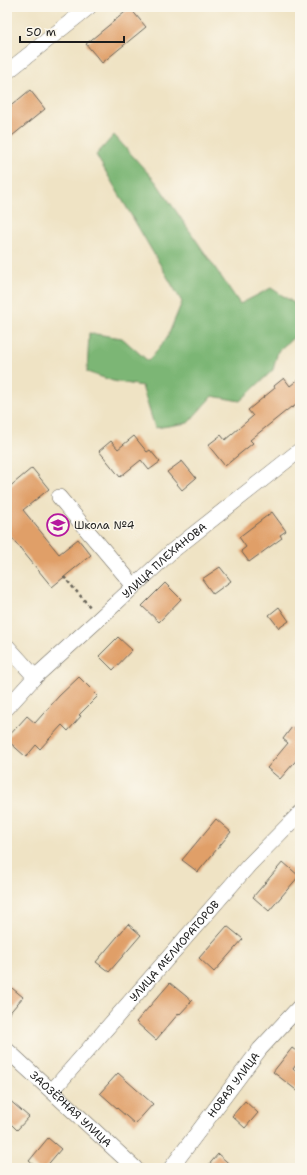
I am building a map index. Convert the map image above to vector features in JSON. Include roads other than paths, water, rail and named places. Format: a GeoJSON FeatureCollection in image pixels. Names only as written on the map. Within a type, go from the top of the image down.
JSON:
{"type":"FeatureCollection","features":[{"type":"Feature","properties":{"kind":"street"},"geometry":{"type":"LineString","coordinates":[[7,72],[89,7]]}},
{"type":"Feature","properties":{"kind":"street","name":"УЛИЦА ПЛЕХАНОВА"},"geometry":{"type":"LineString","coordinates":[[7,708],[35,677],[171,552],[300,450]]}},
{"type":"Feature","properties":{"kind":"street"},"geometry":{"type":"LineString","coordinates":[[59,497],[134,586]]}},
{"type":"Feature","properties":{"kind":"street"},"geometry":{"type":"LineString","coordinates":[[7,646],[35,677]]}},
{"type":"Feature","properties":{"kind":"street","name":"УЛИЦА МЕЛИОРАТОРОВ"},"geometry":{"type":"LineString","coordinates":[[52,1090],[249,865],[300,813]]}},
{"type":"Feature","properties":{"kind":"street","name":"НОВАЯ УЛИЦА"},"geometry":{"type":"LineString","coordinates":[[171,1168],[260,1049],[300,1006]]}},
{"type":"Feature","properties":{"kind":"street","name":"ЗАОЗЁРНАЯ УЛИЦА"},"geometry":{"type":"LineString","coordinates":[[7,1050],[135,1168]]}},
{"type":"Feature","properties":{"kind":"place","name":"Школа №4"},"geometry":{"type":"Point","coordinates":[58,525]}}]}
